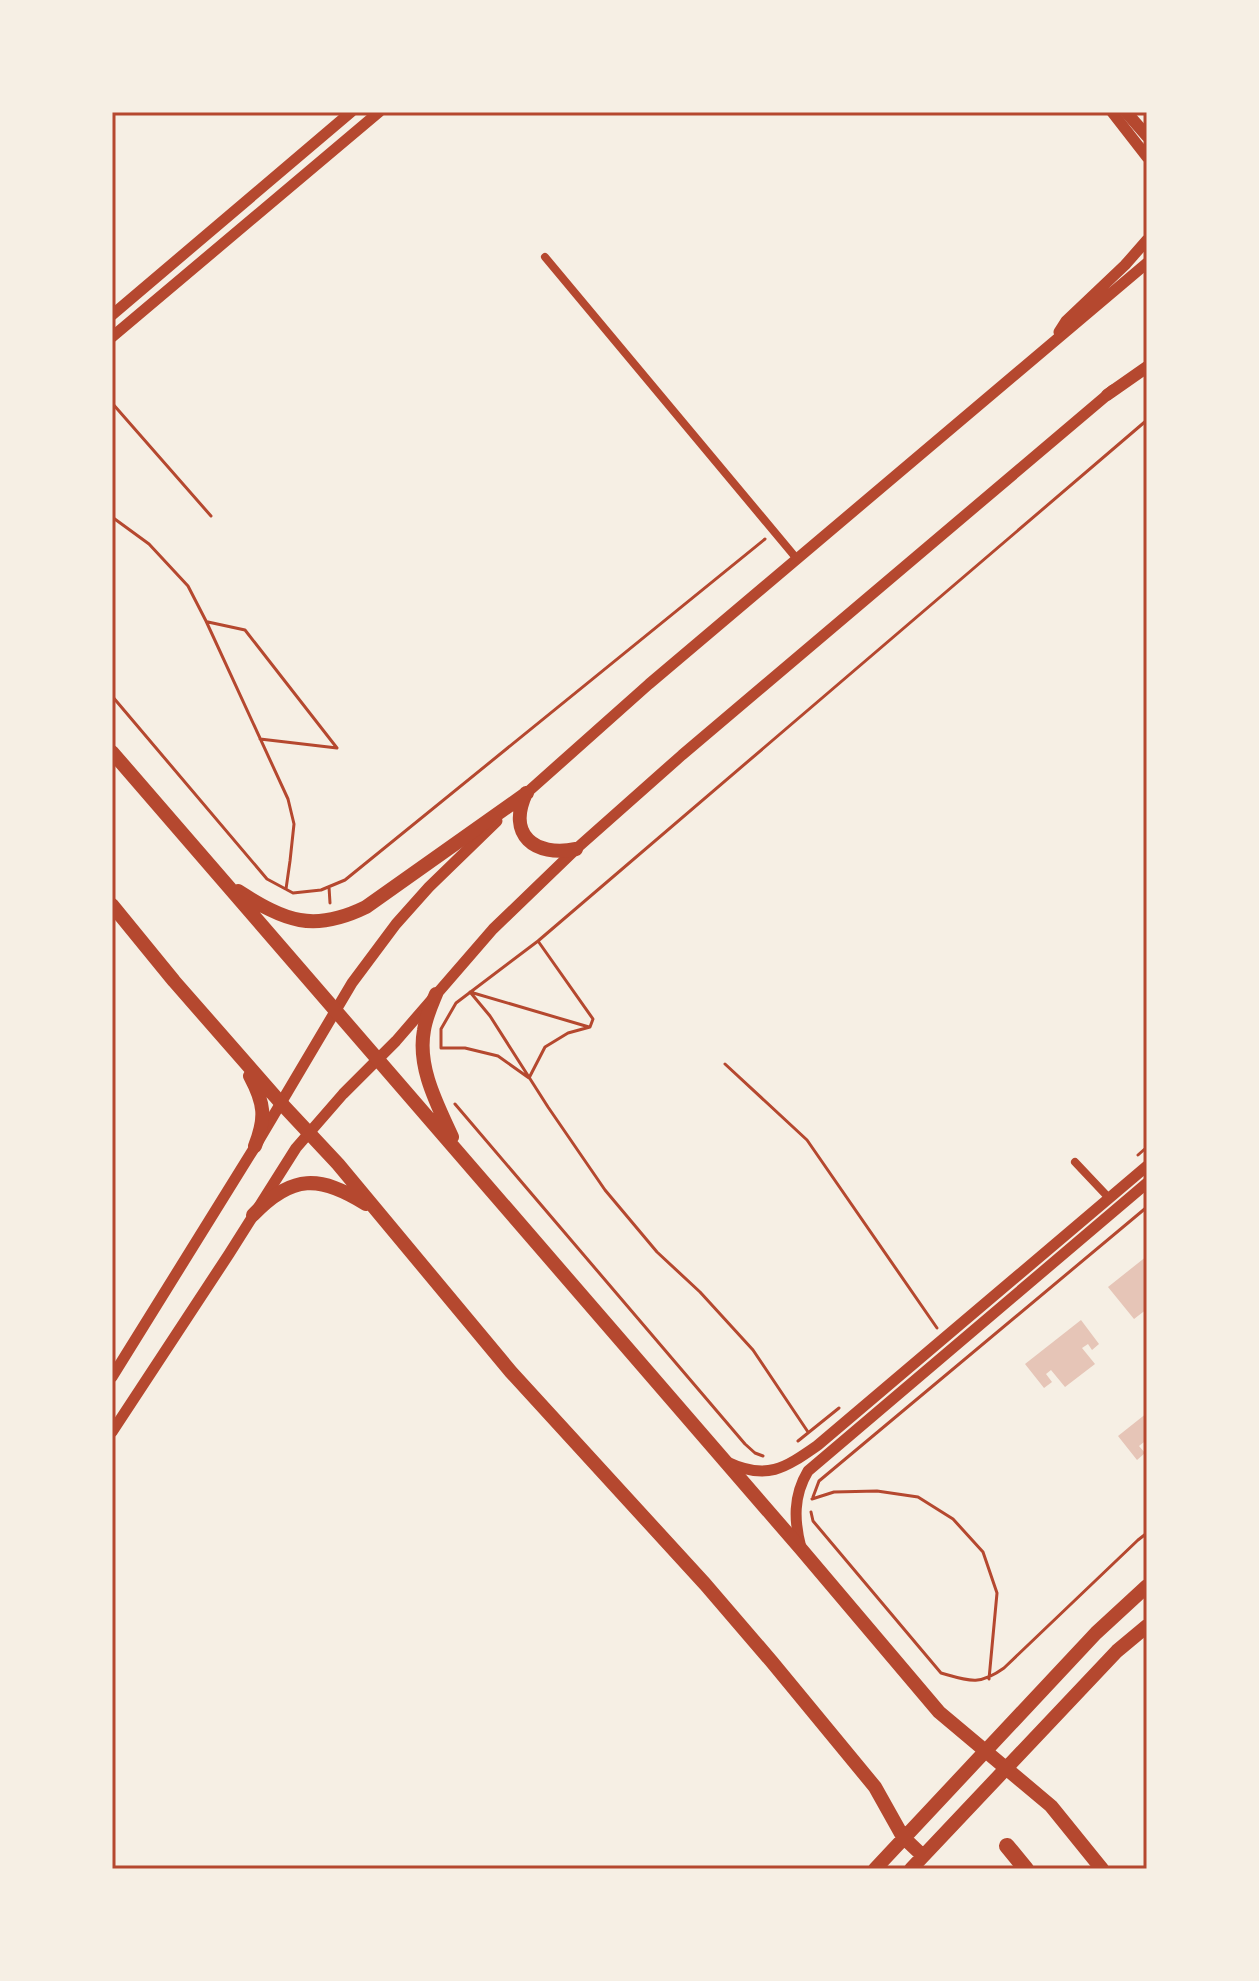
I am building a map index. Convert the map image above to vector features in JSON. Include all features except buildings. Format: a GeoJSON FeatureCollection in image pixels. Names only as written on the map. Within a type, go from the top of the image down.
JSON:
{"type":"FeatureCollection","features":[{"type":"Feature","properties":{"kind":"highway"},"geometry":{"type":"LineString","coordinates":[[1007,1846],[1026,1869]]}},
{"type":"Feature","properties":{"kind":"main road"},"geometry":{"type":"LineString","coordinates":[[1126,112],[1147,136]]}},
{"type":"Feature","properties":{"kind":"main road"},"geometry":{"type":"LineString","coordinates":[[1107,395],[1147,364]]}},
{"type":"Feature","properties":{"kind":"main road"},"geometry":{"type":"LineString","coordinates":[[112,752],[939,1712],[1051,1806],[1102,1869]]}},
{"type":"Feature","properties":{"kind":"main road"},"geometry":{"type":"LineString","coordinates":[[527,793],[520,807],[519,818],[527,838],[549,851],[576,849]]}},
{"type":"Feature","properties":{"kind":"main road"},"geometry":{"type":"LineString","coordinates":[[220,878],[278,915],[331,921],[377,900],[527,793]]}},
{"type":"Feature","properties":{"kind":"main road"},"geometry":{"type":"LineString","coordinates":[[112,905],[511,1372],[772,1662],[875,1787],[903,1837],[923,1856]]}},
{"type":"Feature","properties":{"kind":"main road"},"geometry":{"type":"LineString","coordinates":[[436,994],[423,1032],[426,1071],[440,1112],[461,1155]]}},
{"type":"Feature","properties":{"kind":"main road"},"geometry":{"type":"LineString","coordinates":[[231,1046],[262,1102],[262,1128],[255,1146]]}},
{"type":"Feature","properties":{"kind":"main road"},"geometry":{"type":"LineString","coordinates":[[253,1215],[265,1202],[290,1186],[316,1183],[327,1184],[348,1194],[380,1215]]}},
{"type":"Feature","properties":{"kind":"main road"},"geometry":{"type":"LineString","coordinates":[[875,1869],[1096,1633],[1147,1586]]}},
{"type":"Feature","properties":{"kind":"main road"},"geometry":{"type":"LineString","coordinates":[[911,1869],[1117,1651],[1147,1626]]}},
{"type":"Feature","properties":{"kind":"street"},"geometry":{"type":"LineString","coordinates":[[112,315],[351,112]]}},
{"type":"Feature","properties":{"kind":"street"},"geometry":{"type":"LineString","coordinates":[[112,337],[379,112]]}},
{"type":"Feature","properties":{"kind":"street"},"geometry":{"type":"LineString","coordinates":[[1112,112],[1147,157]]}},
{"type":"Feature","properties":{"kind":"street"},"geometry":{"type":"LineString","coordinates":[[1047,348],[1066,321],[1147,240]]}},
{"type":"Feature","properties":{"kind":"street"},"geometry":{"type":"LineString","coordinates":[[545,257],[797,559]]}},
{"type":"Feature","properties":{"kind":"street"},"geometry":{"type":"LineString","coordinates":[[112,1377],[352,983],[396,924],[448,868],[649,684],[1147,263]]}},
{"type":"Feature","properties":{"kind":"street"},"geometry":{"type":"LineString","coordinates":[[112,1432],[296,1148],[493,929],[576,849],[682,755],[1107,395]]}},
{"type":"Feature","properties":{"kind":"street"},"geometry":{"type":"LineString","coordinates":[[1075,1162],[1109,1198]]}},
{"type":"Feature","properties":{"kind":"street"},"geometry":{"type":"LineString","coordinates":[[723,1460],[760,1472],[790,1464],[818,1445],[1147,1166]]}},
{"type":"Feature","properties":{"kind":"street"},"geometry":{"type":"LineString","coordinates":[[801,1549],[796,1500],[800,1483],[808,1471],[1147,1183]]}},
{"type":"Feature","properties":{"kind":"path"},"geometry":{"type":"LineString","coordinates":[[112,403],[211,516]]}},
{"type":"Feature","properties":{"kind":"path"},"geometry":{"type":"LineString","coordinates":[[529,1078],[498,1056],[465,1048],[441,1048],[441,1029],[456,1003],[538,941],[1147,420]]}},
{"type":"Feature","properties":{"kind":"path"},"geometry":{"type":"LineString","coordinates":[[112,517],[149,544],[172,567],[188,586],[206,621],[288,799],[294,824],[286,889]]}},
{"type":"Feature","properties":{"kind":"path"},"geometry":{"type":"LineString","coordinates":[[112,696],[267,879],[293,893],[321,890],[345,880],[775,531]]}},
{"type":"Feature","properties":{"kind":"path"},"geometry":{"type":"LineString","coordinates":[[206,621],[245,630],[337,748],[260,739]]}},
{"type":"Feature","properties":{"kind":"path"},"geometry":{"type":"LineString","coordinates":[[329,887],[330,907]]}},
{"type":"Feature","properties":{"kind":"path"},"geometry":{"type":"LineString","coordinates":[[538,941],[593,1019],[590,1027]]}},
{"type":"Feature","properties":{"kind":"path"},"geometry":{"type":"LineString","coordinates":[[470,992],[590,1027]]}},
{"type":"Feature","properties":{"kind":"path"},"geometry":{"type":"LineString","coordinates":[[470,992],[490,1016],[605,1190],[657,1252],[700,1292],[753,1350],[807,1432]]}},
{"type":"Feature","properties":{"kind":"path"},"geometry":{"type":"LineString","coordinates":[[529,1078],[545,1047],[568,1033],[590,1027]]}},
{"type":"Feature","properties":{"kind":"path"},"geometry":{"type":"LineString","coordinates":[[725,1064],[807,1140],[944,1338]]}},
{"type":"Feature","properties":{"kind":"path"},"geometry":{"type":"LineString","coordinates":[[455,1105],[745,1444],[755,1453],[772,1460]]}},
{"type":"Feature","properties":{"kind":"path"},"geometry":{"type":"LineString","coordinates":[[1135,1157],[1147,1147]]}},
{"type":"Feature","properties":{"kind":"path"},"geometry":{"type":"LineString","coordinates":[[1147,1207],[819,1481],[810,1505],[813,1521],[941,1673],[966,1680],[989,1679],[1004,1668],[1147,1533]]}},
{"type":"Feature","properties":{"kind":"path"},"geometry":{"type":"LineString","coordinates":[[790,1449],[843,1404]]}},
{"type":"Feature","properties":{"kind":"path"},"geometry":{"type":"LineString","coordinates":[[812,1499],[834,1492],[877,1491],[918,1497],[953,1519],[983,1552],[997,1593],[989,1679]]}}]}
